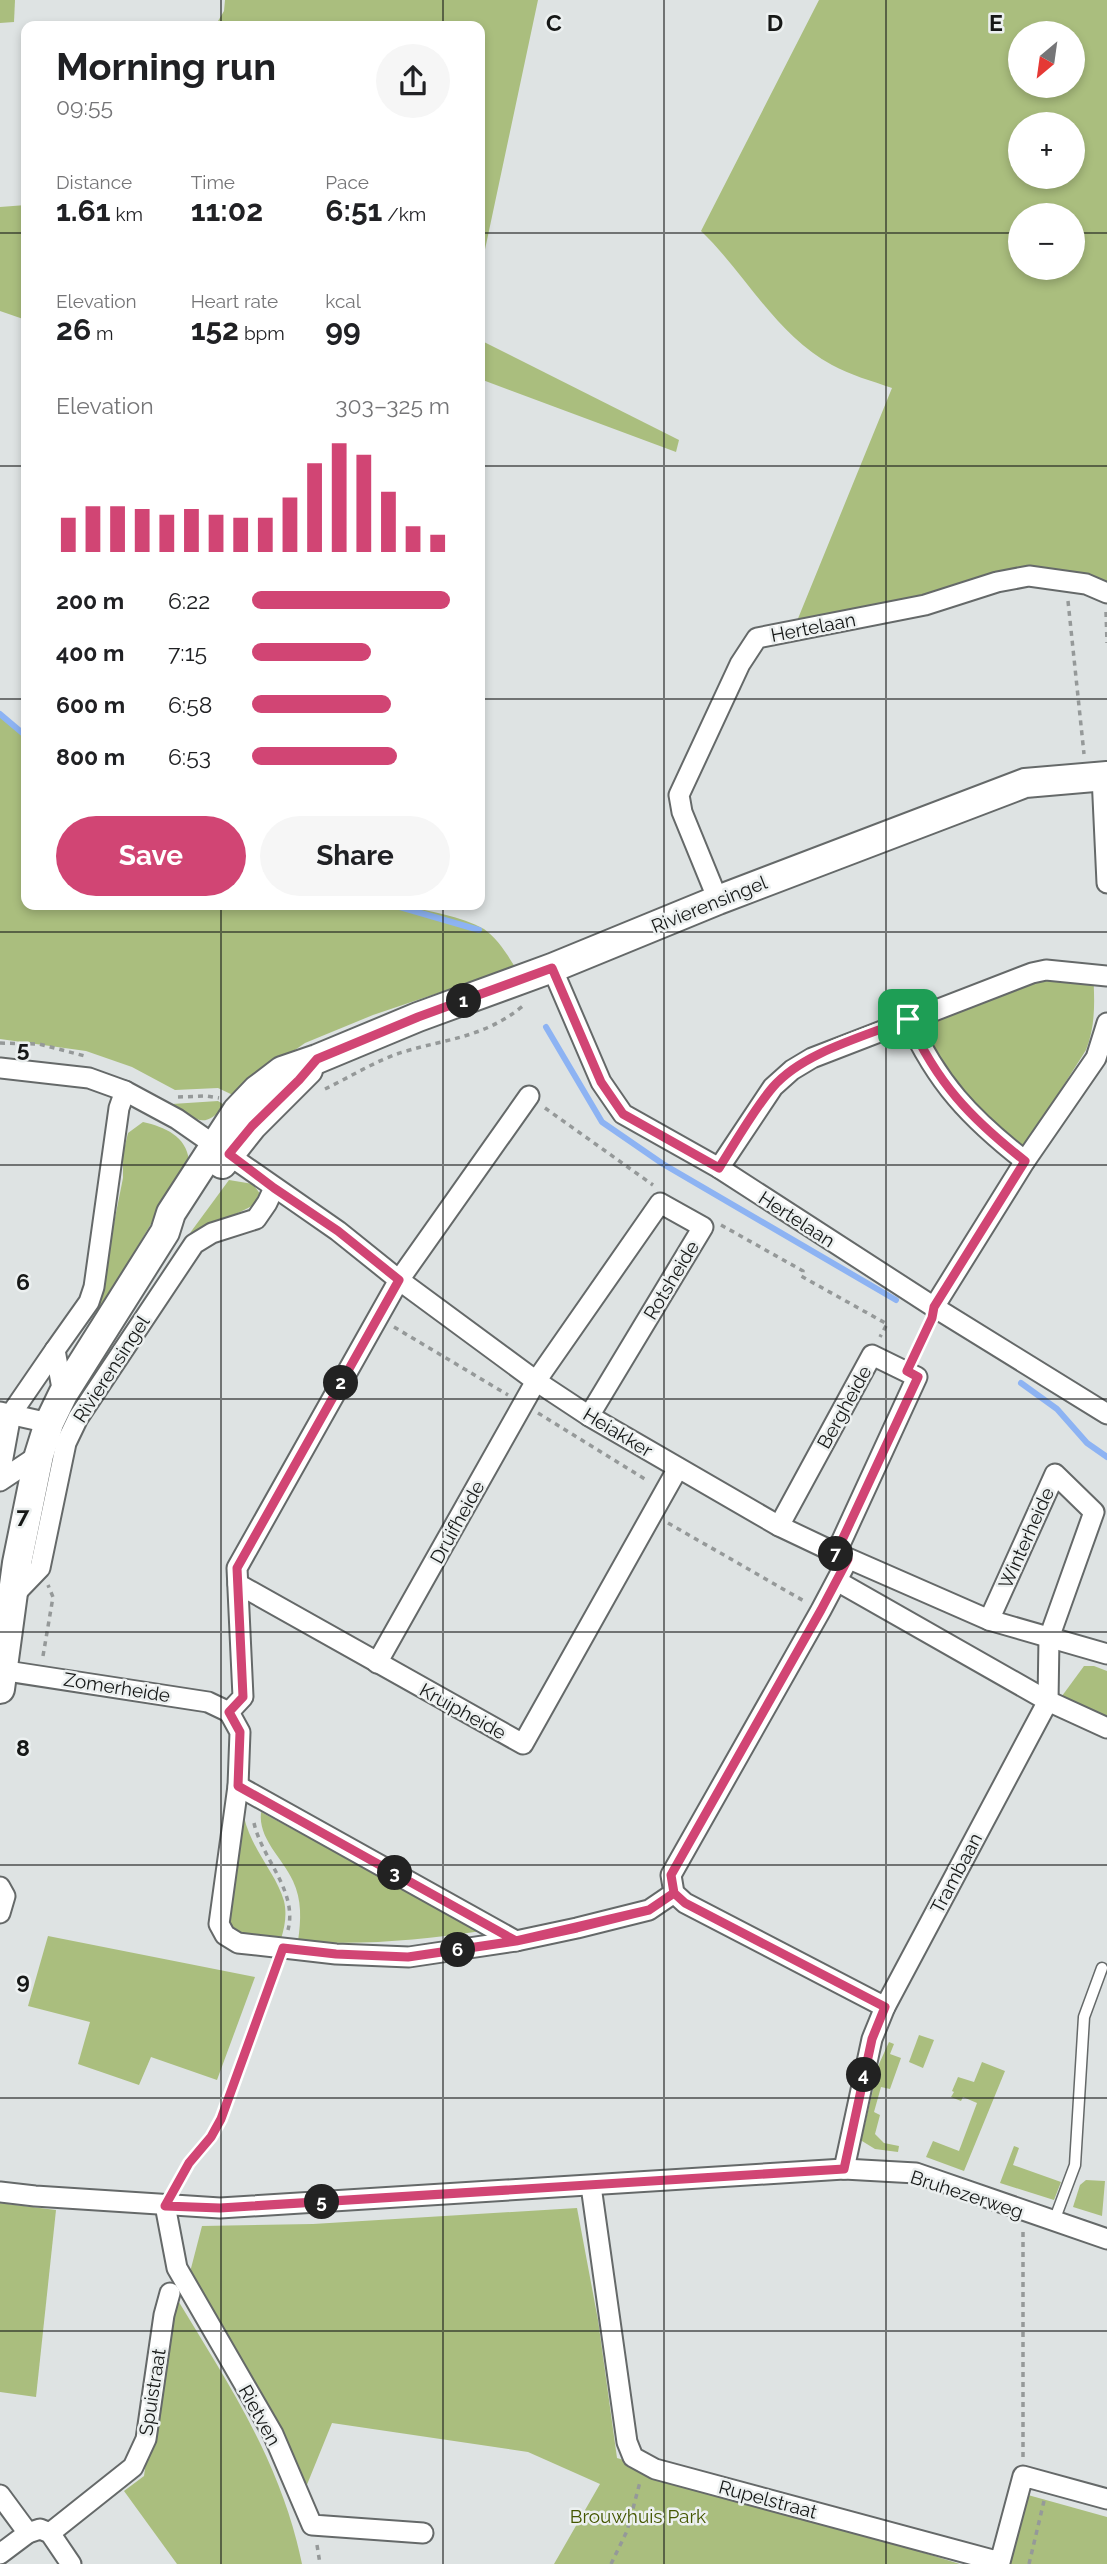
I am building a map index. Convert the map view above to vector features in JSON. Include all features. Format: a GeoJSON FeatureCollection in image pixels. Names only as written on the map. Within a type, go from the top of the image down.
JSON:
{"type":"FeatureCollection","features":[{"type":"Feature","properties":{"kind":"street","name":"Hertelaan"},"geometry":{"type":"LineString","coordinates":[[718,900],[682,813],[679,795],[740,664],[757,638],[925,605],[996,582],[1029,576],[1086,584],[1106,593]]}},
{"type":"Feature","properties":{"kind":"street"},"geometry":{"type":"LineString","coordinates":[[1098,776],[1107,883]]}},
{"type":"Feature","properties":{"kind":"street","name":"Rivierensingel"},"geometry":{"type":"LineString","coordinates":[[1,1677],[17,1563],[39,1455],[49,1423],[63,1394],[165,1233],[185,1218],[221,1149],[237,1111],[257,1090],[282,1071],[418,1017],[556,979],[718,900],[1025,783],[1098,776]]}},
{"type":"Feature","properties":{"kind":"street"},"geometry":{"type":"LineString","coordinates":[[719,1168],[773,1087],[792,1070],[813,1058],[1032,973],[1046,970],[1107,976]]}},
{"type":"Feature","properties":{"kind":"street","name":"Hertelaan"},"geometry":{"type":"LineString","coordinates":[[556,979],[601,1082],[623,1114],[719,1168],[934,1307],[1107,1414]]}},
{"type":"Feature","properties":{"kind":"street"},"geometry":{"type":"LineString","coordinates":[[908,1019],[925,1056],[951,1093],[988,1132],[1025,1161]]}},
{"type":"Feature","properties":{"kind":"street"},"geometry":{"type":"LineString","coordinates":[[934,1307],[1025,1161],[1096,1058],[1107,1023]]}},
{"type":"Feature","properties":{"kind":"street","name":"Heiakker"},"geometry":{"type":"LineString","coordinates":[[0,1068],[89,1078],[125,1091],[177,1119],[338,1231],[399,1280],[536,1381],[589,1416],[779,1526],[989,1620],[1049,1638]]}},
{"type":"Feature","properties":{"kind":"street"},"geometry":{"type":"LineString","coordinates":[[0,1474],[6,1413],[89,1302],[94,1287],[119,1108],[125,1091]]}},
{"type":"Feature","properties":{"kind":"street"},"geometry":{"type":"LineString","coordinates":[[529,1096],[399,1280],[237,1568],[243,1697],[229,1712],[240,1732],[238,1786],[219,1924],[225,1935],[238,1943],[336,1954],[408,1957],[516,1941],[649,1910],[674,1893]]}},
{"type":"Feature","properties":{"kind":"street","name":"Rivierensingel"},"geometry":{"type":"LineString","coordinates":[[40,1567],[63,1456],[78,1418],[194,1244],[212,1233],[256,1219],[274,1188]]}},
{"type":"Feature","properties":{"kind":"street"},"geometry":{"type":"LineString","coordinates":[[536,1381],[660,1203]]}},
{"type":"Feature","properties":{"kind":"street","name":"Rotsheide"},"geometry":{"type":"LineString","coordinates":[[589,1416],[702,1227],[660,1203]]}},
{"type":"Feature","properties":{"kind":"street","name":"Rivierensingel"},"geometry":{"type":"LineString","coordinates":[[55,1350],[63,1394]]}},
{"type":"Feature","properties":{"kind":"street","name":"Bergheide"},"geometry":{"type":"LineString","coordinates":[[779,1526],[872,1355],[907,1371]]}},
{"type":"Feature","properties":{"kind":"street"},"geometry":{"type":"LineString","coordinates":[[885,2007],[685,1903],[674,1893],[671,1875],[836,1581],[842,1556],[918,1377],[907,1371]]}},
{"type":"Feature","properties":{"kind":"street","name":"Druifheide"},"geometry":{"type":"LineString","coordinates":[[377,1663],[536,1381]]}},
{"type":"Feature","properties":{"kind":"street"},"geometry":{"type":"LineString","coordinates":[[6,1413],[49,1423]]}},
{"type":"Feature","properties":{"kind":"street"},"geometry":{"type":"LineString","coordinates":[[0,1480],[39,1455]]}},
{"type":"Feature","properties":{"kind":"street","name":"Kruipheide"},"geometry":{"type":"LineString","coordinates":[[237,1584],[523,1744],[678,1468]]}},
{"type":"Feature","properties":{"kind":"street","name":"Winterheide"},"geometry":{"type":"LineString","coordinates":[[989,1620],[1055,1474],[1094,1512],[1049,1638]]}},
{"type":"Feature","properties":{"kind":"street"},"geometry":{"type":"LineString","coordinates":[[13,1596],[40,1567]]}},
{"type":"Feature","properties":{"kind":"street"},"geometry":{"type":"LineString","coordinates":[[836,1581],[1048,1701],[1107,1728]]}},
{"type":"Feature","properties":{"kind":"street"},"geometry":{"type":"LineString","coordinates":[[1049,1638],[1107,1654]]}},
{"type":"Feature","properties":{"kind":"street","name":"Trambaan"},"geometry":{"type":"LineString","coordinates":[[844,2169],[872,2039],[885,2007],[1048,1701],[1049,1638]]}},
{"type":"Feature","properties":{"kind":"street","name":"Zomerheide"},"geometry":{"type":"LineString","coordinates":[[1,1677],[39,1675],[208,1702],[229,1712]]}},
{"type":"Feature","properties":{"kind":"street"},"geometry":{"type":"LineString","coordinates":[[238,1786],[516,1941]]}},
{"type":"Feature","properties":{"kind":"street"},"geometry":{"type":"LineString","coordinates":[[0,1887],[5,1896],[0,1913]]}},
{"type":"Feature","properties":{"kind":"street","name":"Bruhezerweg"},"geometry":{"type":"LineString","coordinates":[[0,2192],[220,2208],[844,2169],[916,2174],[1107,2239]]}},
{"type":"Feature","properties":{"kind":"street"},"geometry":{"type":"LineString","coordinates":[[591,2186],[626,2441],[633,2457],[645,2463]]}},
{"type":"Feature","properties":{"kind":"street","name":"Rietven"},"geometry":{"type":"LineString","coordinates":[[165,2206],[177,2268],[273,2434],[312,2525],[423,2533]]}},
{"type":"Feature","properties":{"kind":"street","name":"Spuistraat"},"geometry":{"type":"LineString","coordinates":[[50,2533],[133,2467],[146,2439],[164,2315],[170,2294]]}},
{"type":"Feature","properties":{"kind":"street","name":"Rupelstraat"},"geometry":{"type":"LineString","coordinates":[[645,2463],[655,2469],[1000,2562],[1023,2476]]}},
{"type":"Feature","properties":{"kind":"street"},"geometry":{"type":"LineString","coordinates":[[1023,2476],[1107,2499]]}},
{"type":"Feature","properties":{"kind":"street"},"geometry":{"type":"LineString","coordinates":[[0,2495],[28,2533]]}},
{"type":"Feature","properties":{"kind":"street"},"geometry":{"type":"LineString","coordinates":[[0,2554],[28,2533],[40,2529],[50,2533],[71,2564]]}},
{"type":"Feature","properties":{"kind":"lane"},"geometry":{"type":"LineString","coordinates":[[1054,2222],[1075,2165],[1084,2017],[1102,1968]]}},
{"type":"Feature","properties":{"kind":"path"},"geometry":{"type":"LineString","coordinates":[[1066,582],[1098,776]]}},
{"type":"Feature","properties":{"kind":"path"},"geometry":{"type":"LineString","coordinates":[[1106,593],[1107,643]]}},
{"type":"Feature","properties":{"kind":"path"},"geometry":{"type":"LineString","coordinates":[[323,1090],[402,1052],[457,1040],[505,1021],[556,979]]}},
{"type":"Feature","properties":{"kind":"path"},"geometry":{"type":"LineString","coordinates":[[529,1096],[662,1192],[660,1203]]}},
{"type":"Feature","properties":{"kind":"path"},"geometry":{"type":"LineString","coordinates":[[702,1227],[712,1220],[803,1271],[801,1276],[887,1324],[872,1355]]}},
{"type":"Feature","properties":{"kind":"path"},"geometry":{"type":"LineString","coordinates":[[907,1371],[932,1318],[934,1307]]}},
{"type":"Feature","properties":{"kind":"path"},"geometry":{"type":"LineString","coordinates":[[652,1514],[821,1610]]}},
{"type":"Feature","properties":{"kind":"path"},"geometry":{"type":"LineString","coordinates":[[39,1675],[53,1597],[40,1567]]}},
{"type":"Feature","properties":{"kind":"path"},"geometry":{"type":"LineString","coordinates":[[165,2206],[189,2163],[211,2137],[221,2119],[283,1948],[290,1921],[285,1889],[260,1844],[251,1813],[238,1786]]}},
{"type":"Feature","properties":{"kind":"path"},"geometry":{"type":"LineString","coordinates":[[1023,2476],[1024,2212]]}},
{"type":"Feature","properties":{"kind":"path"},"geometry":{"type":"LineString","coordinates":[[611,2564],[627,2531],[645,2463]]}},
{"type":"Feature","properties":{"kind":"path"},"geometry":{"type":"LineString","coordinates":[[1030,2564],[1048,2483]]}},
{"type":"Feature","properties":{"kind":"green space"},"geometry":{"type":"Polygon","coordinates":[[[0,0],[15,0],[14,22],[0,23],[0,0]]]}},
{"type":"Feature","properties":{"kind":"green space"},"geometry":{"type":"Polygon","coordinates":[[[225,0],[538,0],[485,249],[485,21],[218,21],[224,11],[225,0]]]}},
{"type":"Feature","properties":{"kind":"green space"},"geometry":{"type":"Polygon","coordinates":[[[819,0],[1107,0],[1107,592],[1027,566],[903,602],[797,621],[892,388],[846,372],[812,352],[778,320],[701,231],[819,0]]]}},
{"type":"Feature","properties":{"kind":"green space"},"geometry":{"type":"Polygon","coordinates":[[[21,205],[21,318],[0,311],[0,207],[21,205]]]}},
{"type":"Feature","properties":{"kind":"green space"},"geometry":{"type":"Polygon","coordinates":[[[485,343],[679,440],[676,452],[485,381],[485,343]]]}},
{"type":"Feature","properties":{"kind":"green space"},"geometry":{"type":"Polygon","coordinates":[[[0,715],[21,734],[21,910],[424,910],[484,929],[515,967],[373,1015],[305,1043],[259,1075],[235,1096],[218,1088],[175,1090],[132,1067],[86,1051],[0,1039],[0,715]]]}},
{"type":"Feature","properties":{"kind":"green space"},"geometry":{"type":"Polygon","coordinates":[[[1093,966],[1094,998],[1090,1040],[1020,1154],[959,1091],[919,1024],[1051,973],[1093,966]]]}},
{"type":"Feature","properties":{"kind":"green space"},"geometry":{"type":"Polygon","coordinates":[[[218,1101],[226,1106],[205,1120],[194,1118],[172,1104],[218,1101]]]}},
{"type":"Feature","properties":{"kind":"green space"},"geometry":{"type":"Polygon","coordinates":[[[143,1122],[173,1134],[184,1145],[189,1160],[95,1318],[123,1178],[123,1154],[128,1133],[143,1122]]]}},
{"type":"Feature","properties":{"kind":"green space"},"geometry":{"type":"Polygon","coordinates":[[[229,1180],[253,1184],[261,1195],[260,1201],[190,1233],[229,1180]]]}},
{"type":"Feature","properties":{"kind":"green space"},"geometry":{"type":"Polygon","coordinates":[[[1084,1666],[1094,1666],[1107,1671],[1107,1718],[1062,1696],[1084,1666]]]}},
{"type":"Feature","properties":{"kind":"green space"},"geometry":{"type":"Polygon","coordinates":[[[261,1812],[481,1931],[390,1941],[298,1941],[300,1910],[296,1888],[263,1831],[261,1812]]]}},
{"type":"Feature","properties":{"kind":"green space"},"geometry":{"type":"Polygon","coordinates":[[[244,1817],[252,1841],[276,1881],[284,1901],[285,1920],[281,1939],[252,1937],[232,1932],[229,1923],[244,1817]]]}},
{"type":"Feature","properties":{"kind":"green space"},"geometry":{"type":"Polygon","coordinates":[[[48,1936],[255,1977],[217,2080],[151,2057],[139,2085],[78,2064],[90,2022],[28,2006],[48,1936]]]}},
{"type":"Feature","properties":{"kind":"green space"},"geometry":{"type":"Polygon","coordinates":[[[919,2035],[934,2040],[923,2068],[909,2062],[919,2035]]]}},
{"type":"Feature","properties":{"kind":"green space"},"geometry":{"type":"Polygon","coordinates":[[[889,2042],[894,2044],[890,2054],[901,2058],[890,2089],[881,2087],[874,2112],[880,2115],[875,2134],[884,2143],[899,2146],[898,2152],[875,2149],[862,2141],[879,2064],[889,2042]]]}},
{"type":"Feature","properties":{"kind":"green space"},"geometry":{"type":"Polygon","coordinates":[[[982,2062],[1005,2071],[964,2171],[926,2157],[933,2141],[959,2151],[977,2103],[963,2097],[961,2101],[951,2097],[954,2092],[952,2091],[958,2077],[974,2082],[982,2062]]]}},
{"type":"Feature","properties":{"kind":"green space"},"geometry":{"type":"Polygon","coordinates":[[[1014,2146],[1019,2148],[1013,2165],[1061,2182],[1054,2200],[1000,2183],[1014,2146]]]}},
{"type":"Feature","properties":{"kind":"green space"},"geometry":{"type":"Polygon","coordinates":[[[1086,2180],[1105,2181],[1102,2216],[1073,2207],[1080,2185],[1086,2180]]]}},
{"type":"Feature","properties":{"kind":"green space"},"geometry":{"type":"Polygon","coordinates":[[[0,2203],[56,2210],[36,2397],[0,2392],[0,2203]]]}},
{"type":"Feature","properties":{"kind":"green space","name":"Brouwhuis Park"},"geometry":{"type":"Polygon","coordinates":[[[577,2208],[598,2320],[617,2458],[960,2564],[554,2564],[600,2484],[528,2452],[332,2423],[304,2492],[189,2276],[202,2226],[313,2224],[577,2208]]]}},
{"type":"Feature","properties":{"kind":"green space"},"geometry":{"type":"Polygon","coordinates":[[[170,2287],[230,2386],[265,2453],[280,2488],[302,2564],[177,2564],[124,2491],[144,2476],[170,2287]]]}},
{"type":"Feature","properties":{"kind":"green space"},"geometry":{"type":"Polygon","coordinates":[[[1028,2495],[1107,2517],[1107,2564],[1004,2564],[1028,2495]]]}},
{"type":"Feature","properties":{"kind":"waterway"},"geometry":{"type":"LineString","coordinates":[[0,714],[21,732]]}},
{"type":"Feature","properties":{"kind":"waterway"},"geometry":{"type":"LineString","coordinates":[[410,910],[479,930]]}},
{"type":"Feature","properties":{"kind":"waterway"},"geometry":{"type":"LineString","coordinates":[[546,1027],[602,1122],[663,1164],[896,1300]]}},
{"type":"Feature","properties":{"kind":"waterway"},"geometry":{"type":"LineString","coordinates":[[1021,1383],[1057,1409],[1087,1443],[1107,1457]]}},
{"type":"Feature","properties":{"kind":"route"},"geometry":{"type":"LineString","coordinates":[[908,1019],[813,1058],[792,1070],[773,1087],[719,1168],[623,1114],[601,1082],[552,968],[418,1017],[317,1059],[299,1080],[271,1105],[229,1154],[338,1231],[399,1280],[237,1568],[243,1697],[229,1712],[240,1732],[238,1786],[516,1941],[649,1910],[674,1893],[685,1903],[885,2007],[872,2039],[844,2169],[220,2208],[165,2206],[189,2163],[211,2137],[221,2119],[283,1948],[336,1954],[408,1957],[516,1941],[577,1928],[649,1910],[674,1893],[671,1875],[848,1559],[836,1553],[918,1377],[907,1371],[932,1318],[934,1307],[1025,1161],[988,1132],[951,1093],[925,1056],[908,1019]]}}]}
